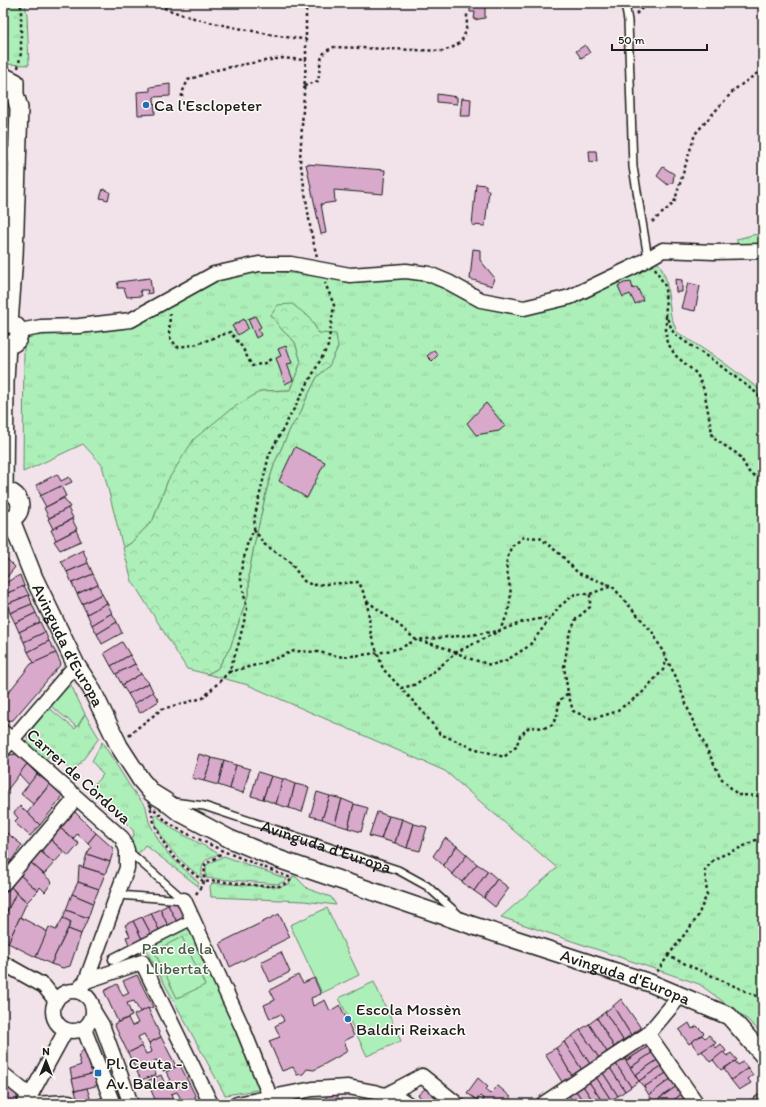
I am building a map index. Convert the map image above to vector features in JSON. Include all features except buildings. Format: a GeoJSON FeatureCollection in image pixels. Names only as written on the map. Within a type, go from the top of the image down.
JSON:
{"type":"FeatureCollection","features":[{"type":"Feature","properties":{"kind":"street"},"geometry":{"type":"LineString","coordinates":[[9,85],[19,108],[10,155],[10,327]]}},
{"type":"Feature","properties":{"kind":"street"},"geometry":{"type":"LineString","coordinates":[[10,327],[79,326],[131,320],[214,274],[259,264],[291,264],[350,275],[406,271],[429,274],[448,282],[481,300],[524,308],[570,297],[663,250],[714,252],[763,251]]}},
{"type":"Feature","properties":{"kind":"street"},"geometry":{"type":"LineString","coordinates":[[7,521],[16,516],[19,512],[20,502],[14,494],[4,490],[5,343],[12,344],[19,335],[10,327]]}},
{"type":"Feature","properties":{"kind":"street","name":"Avinguda d'Europa"},"geometry":{"type":"LineString","coordinates":[[7,521],[76,665],[91,688],[120,746],[141,780],[152,792],[179,812],[226,845],[281,860],[471,925],[650,983],[729,1016],[763,1055]]}},
{"type":"Feature","properties":{"kind":"street"},"geometry":{"type":"LineString","coordinates":[[6,741],[76,665]]}},
{"type":"Feature","properties":{"kind":"street","name":"Carrer de Còrdova"},"geometry":{"type":"LineString","coordinates":[[6,741],[122,838],[127,850]]}},
{"type":"Feature","properties":{"kind":"street"},"geometry":{"type":"LineString","coordinates":[[3,884],[76,798]]}},
{"type":"Feature","properties":{"kind":"street"},"geometry":{"type":"LineString","coordinates":[[94,1012],[91,1022],[84,1029],[75,1031],[66,1030],[58,1024],[54,1018],[53,1011],[71,991],[118,895],[127,868],[127,850]]}},
{"type":"Feature","properties":{"kind":"street"},"geometry":{"type":"LineString","coordinates":[[184,900],[243,1029],[272,1101]]}},
{"type":"Feature","properties":{"kind":"street"},"geometry":{"type":"LineString","coordinates":[[114,959],[193,919]]}},
{"type":"Feature","properties":{"kind":"street"},"geometry":{"type":"LineString","coordinates":[[71,991],[142,962],[211,1104]]}},
{"type":"Feature","properties":{"kind":"street"},"geometry":{"type":"LineString","coordinates":[[3,963],[44,986],[85,994],[90,998],[94,1012],[102,1025],[131,1104]]}},
{"type":"Feature","properties":{"kind":"street"},"geometry":{"type":"LineString","coordinates":[[543,1104],[648,1034],[680,996]]}},
{"type":"Feature","properties":{"kind":"street"},"geometry":{"type":"LineString","coordinates":[[84,1029],[113,1104]]}},
{"type":"Feature","properties":{"kind":"street"},"geometry":{"type":"LineString","coordinates":[[30,1102],[66,1030]]}},
{"type":"Feature","properties":{"kind":"street"},"geometry":{"type":"LineString","coordinates":[[648,1034],[697,1104]]}},
{"type":"Feature","properties":{"kind":"street"},"geometry":{"type":"LineString","coordinates":[[3,1074],[30,1102],[69,1102],[69,1104]]}},
{"type":"Feature","properties":{"kind":"street"},"geometry":{"type":"LineString","coordinates":[[386,1095],[422,1076],[457,1104]]}},
{"type":"Feature","properties":{"kind":"street"},"geometry":{"type":"LineString","coordinates":[[237,1104],[272,1101],[313,1089],[348,1087],[386,1095],[402,1100],[408,1104]]}},
{"type":"Feature","properties":{"kind":"lane"},"geometry":{"type":"LineString","coordinates":[[625,3],[628,21],[633,167],[648,258]]}},
{"type":"Feature","properties":{"kind":"lane","name":"Avinguda d'Europa"},"geometry":{"type":"LineString","coordinates":[[165,801],[204,806],[398,870],[427,886],[471,925]]}},
{"type":"Feature","properties":{"kind":"lane"},"geometry":{"type":"LineString","coordinates":[[127,850],[184,900]]}},
{"type":"Feature","properties":{"kind":"lane"},"geometry":{"type":"LineString","coordinates":[[118,895],[184,900]]}},
{"type":"Feature","properties":{"kind":"path"},"geometry":{"type":"LineString","coordinates":[[9,85],[21,53],[21,3]]}},
{"type":"Feature","properties":{"kind":"path"},"geometry":{"type":"LineString","coordinates":[[153,3],[190,17],[228,26],[288,38],[306,39]]}},
{"type":"Feature","properties":{"kind":"path"},"geometry":{"type":"LineString","coordinates":[[120,746],[136,728],[162,709],[203,698],[229,672],[238,646],[247,609],[240,575],[247,545],[254,529],[255,515],[269,455],[328,346],[334,305],[320,270],[311,232],[300,159],[306,60],[306,3]]}},
{"type":"Feature","properties":{"kind":"path"},"geometry":{"type":"LineString","coordinates":[[628,21],[648,3]]}},
{"type":"Feature","properties":{"kind":"path"},"geometry":{"type":"LineString","coordinates":[[304,86],[318,81],[320,59],[324,52],[334,47],[443,51],[449,49],[459,44],[465,33],[467,14]]}},
{"type":"Feature","properties":{"kind":"path"},"geometry":{"type":"LineString","coordinates":[[182,103],[182,93],[188,80],[216,70],[282,58],[306,60]]}},
{"type":"Feature","properties":{"kind":"path"},"geometry":{"type":"LineString","coordinates":[[643,228],[674,203],[695,134],[734,90],[763,69]]}},
{"type":"Feature","properties":{"kind":"path"},"geometry":{"type":"LineString","coordinates":[[648,258],[657,271],[664,286],[666,340],[675,355],[697,374],[704,390],[713,438],[739,455],[749,472],[763,482]]}},
{"type":"Feature","properties":{"kind":"path"},"geometry":{"type":"LineString","coordinates":[[177,294],[169,316],[169,336],[177,347],[194,345],[230,332],[242,347],[252,366],[265,363],[271,358]]}},
{"type":"Feature","properties":{"kind":"path"},"geometry":{"type":"LineString","coordinates":[[666,316],[674,334],[718,364],[763,398]]}},
{"type":"Feature","properties":{"kind":"path"},"geometry":{"type":"LineString","coordinates":[[254,529],[264,544],[288,561],[304,581],[312,585],[359,582],[367,600],[371,635],[384,669],[423,712],[440,734],[473,748],[504,757],[516,746],[520,736],[529,727],[544,728],[552,725],[557,716],[559,701],[568,693]]}},
{"type":"Feature","properties":{"kind":"path"},"geometry":{"type":"LineString","coordinates":[[499,631],[508,614],[511,594],[506,564],[511,547],[524,537],[540,538],[561,555],[578,573],[612,586],[653,632],[676,677],[692,717],[721,778],[738,795],[763,796]]}},
{"type":"Feature","properties":{"kind":"path"},"geometry":{"type":"LineString","coordinates":[[367,600],[416,640],[457,652],[471,659],[490,664],[507,660],[529,646],[560,606],[575,594],[590,594],[612,586]]}},
{"type":"Feature","properties":{"kind":"path"},"geometry":{"type":"LineString","coordinates":[[590,594],[590,607],[576,619],[569,636],[564,668],[568,693],[573,711],[592,719],[615,712],[641,694],[663,670],[667,659]]}},
{"type":"Feature","properties":{"kind":"path"},"geometry":{"type":"LineString","coordinates":[[401,688],[414,685],[431,674],[457,652],[499,631],[523,622],[551,617]]}},
{"type":"Feature","properties":{"kind":"path"},"geometry":{"type":"LineString","coordinates":[[229,672],[264,663],[294,651],[318,652],[343,657],[378,653],[400,648],[416,640],[499,631]]}},
{"type":"Feature","properties":{"kind":"path"},"geometry":{"type":"LineString","coordinates":[[150,805],[167,822],[184,832],[226,845],[291,878],[290,881],[280,886],[262,886],[216,881],[204,882],[180,863],[167,849],[154,823],[150,805]]}},
{"type":"Feature","properties":{"kind":"path"},"geometry":{"type":"LineString","coordinates":[[650,983],[668,956],[698,918],[707,894],[705,870],[714,859],[742,847],[763,835]]}},
{"type":"Feature","properties":{"kind":"path"},"geometry":{"type":"LineString","coordinates":[[184,900],[192,898],[204,882],[205,864],[214,860],[226,845]]}},
{"type":"Feature","properties":{"kind":"path"},"geometry":{"type":"LineString","coordinates":[[668,956],[763,999]]}},
{"type":"Feature","properties":{"kind":"green space"},"geometry":{"type":"Polygon","coordinates":[[[3,3],[25,3],[27,15],[29,65],[3,64],[3,3]]]}},
{"type":"Feature","properties":{"kind":"green space"},"geometry":{"type":"Polygon","coordinates":[[[763,234],[763,248],[737,248],[737,239],[763,234]]]}},
{"type":"Feature","properties":{"kind":"green space"},"geometry":{"type":"Polygon","coordinates":[[[655,259],[661,267],[666,279],[671,316],[677,332],[723,362],[763,392],[763,1035],[747,1019],[699,984],[501,917],[557,868],[445,771],[248,685],[207,674],[217,669],[230,648],[249,592],[249,572],[255,541],[268,484],[275,462],[317,377],[329,366],[319,333],[309,317],[282,330],[295,342],[301,362],[290,390],[261,391],[168,480],[153,520],[131,543],[123,548],[102,465],[83,444],[23,472],[24,340],[32,334],[96,329],[230,273],[267,270],[338,279],[405,277],[429,282],[480,306],[508,313],[531,312],[558,307],[587,298],[655,259]]]}},
{"type":"Feature","properties":{"kind":"green space"},"geometry":{"type":"Polygon","coordinates":[[[292,304],[309,317],[319,333],[336,334],[338,347],[329,366],[317,377],[275,462],[268,484],[255,541],[249,572],[249,592],[230,648],[217,669],[207,674],[187,669],[132,581],[123,548],[131,543],[153,520],[168,480],[194,439],[231,409],[261,391],[290,390],[301,362],[295,342],[282,330],[271,315],[278,305],[292,304]]]}},
{"type":"Feature","properties":{"kind":"green space"},"geometry":{"type":"Polygon","coordinates":[[[70,683],[85,714],[77,727],[51,706],[70,683]]]}},
{"type":"Feature","properties":{"kind":"green space"},"geometry":{"type":"Polygon","coordinates":[[[49,708],[75,729],[85,714],[99,738],[73,773],[52,753],[45,760],[28,745],[27,735],[49,708]]]}},
{"type":"Feature","properties":{"kind":"green space"},"geometry":{"type":"Polygon","coordinates":[[[102,742],[131,788],[146,807],[149,822],[159,841],[168,854],[199,883],[198,886],[145,845],[137,855],[130,843],[134,834],[133,830],[90,788],[103,775],[92,761],[102,742]]]}},
{"type":"Feature","properties":{"kind":"green space"},"geometry":{"type":"Polygon","coordinates":[[[155,814],[173,829],[219,854],[204,862],[202,868],[202,878],[187,866],[165,842],[159,833],[155,814]]]}},
{"type":"Feature","properties":{"kind":"green space"},"geometry":{"type":"Polygon","coordinates":[[[224,856],[287,879],[286,881],[278,884],[206,878],[206,865],[224,856]]]}},
{"type":"Feature","properties":{"kind":"green space"},"geometry":{"type":"Polygon","coordinates":[[[293,876],[296,877],[308,889],[331,897],[336,905],[304,901],[211,897],[210,886],[213,883],[279,887],[289,884],[293,876]]]}},
{"type":"Feature","properties":{"kind":"green space"},"geometry":{"type":"Polygon","coordinates":[[[327,908],[359,975],[322,993],[290,925],[327,908]]]}},
{"type":"Feature","properties":{"kind":"green space","name":"Parc de la Llibertat"},"geometry":{"type":"Polygon","coordinates":[[[188,926],[264,1089],[225,1095],[145,948],[188,926]]]}},
{"type":"Feature","properties":{"kind":"green space"},"geometry":{"type":"Polygon","coordinates":[[[182,937],[205,985],[177,998],[154,951],[182,937]]]}},
{"type":"Feature","properties":{"kind":"green space"},"geometry":{"type":"Polygon","coordinates":[[[374,982],[401,1041],[367,1056],[339,998],[374,982]]]}},
{"type":"Feature","properties":{"kind":"place","name":"Ca l'Esclopeter"},"geometry":{"type":"Point","coordinates":[146,105]}},
{"type":"Feature","properties":{"kind":"place","name":"Escola Mossèn Baldiri Reixach"},"geometry":{"type":"Point","coordinates":[348,1019]}},
{"type":"Feature","properties":{"kind":"place","name":"Pl. Ceuta - Av. Balears"},"geometry":{"type":"Point","coordinates":[98,1073]}}]}
